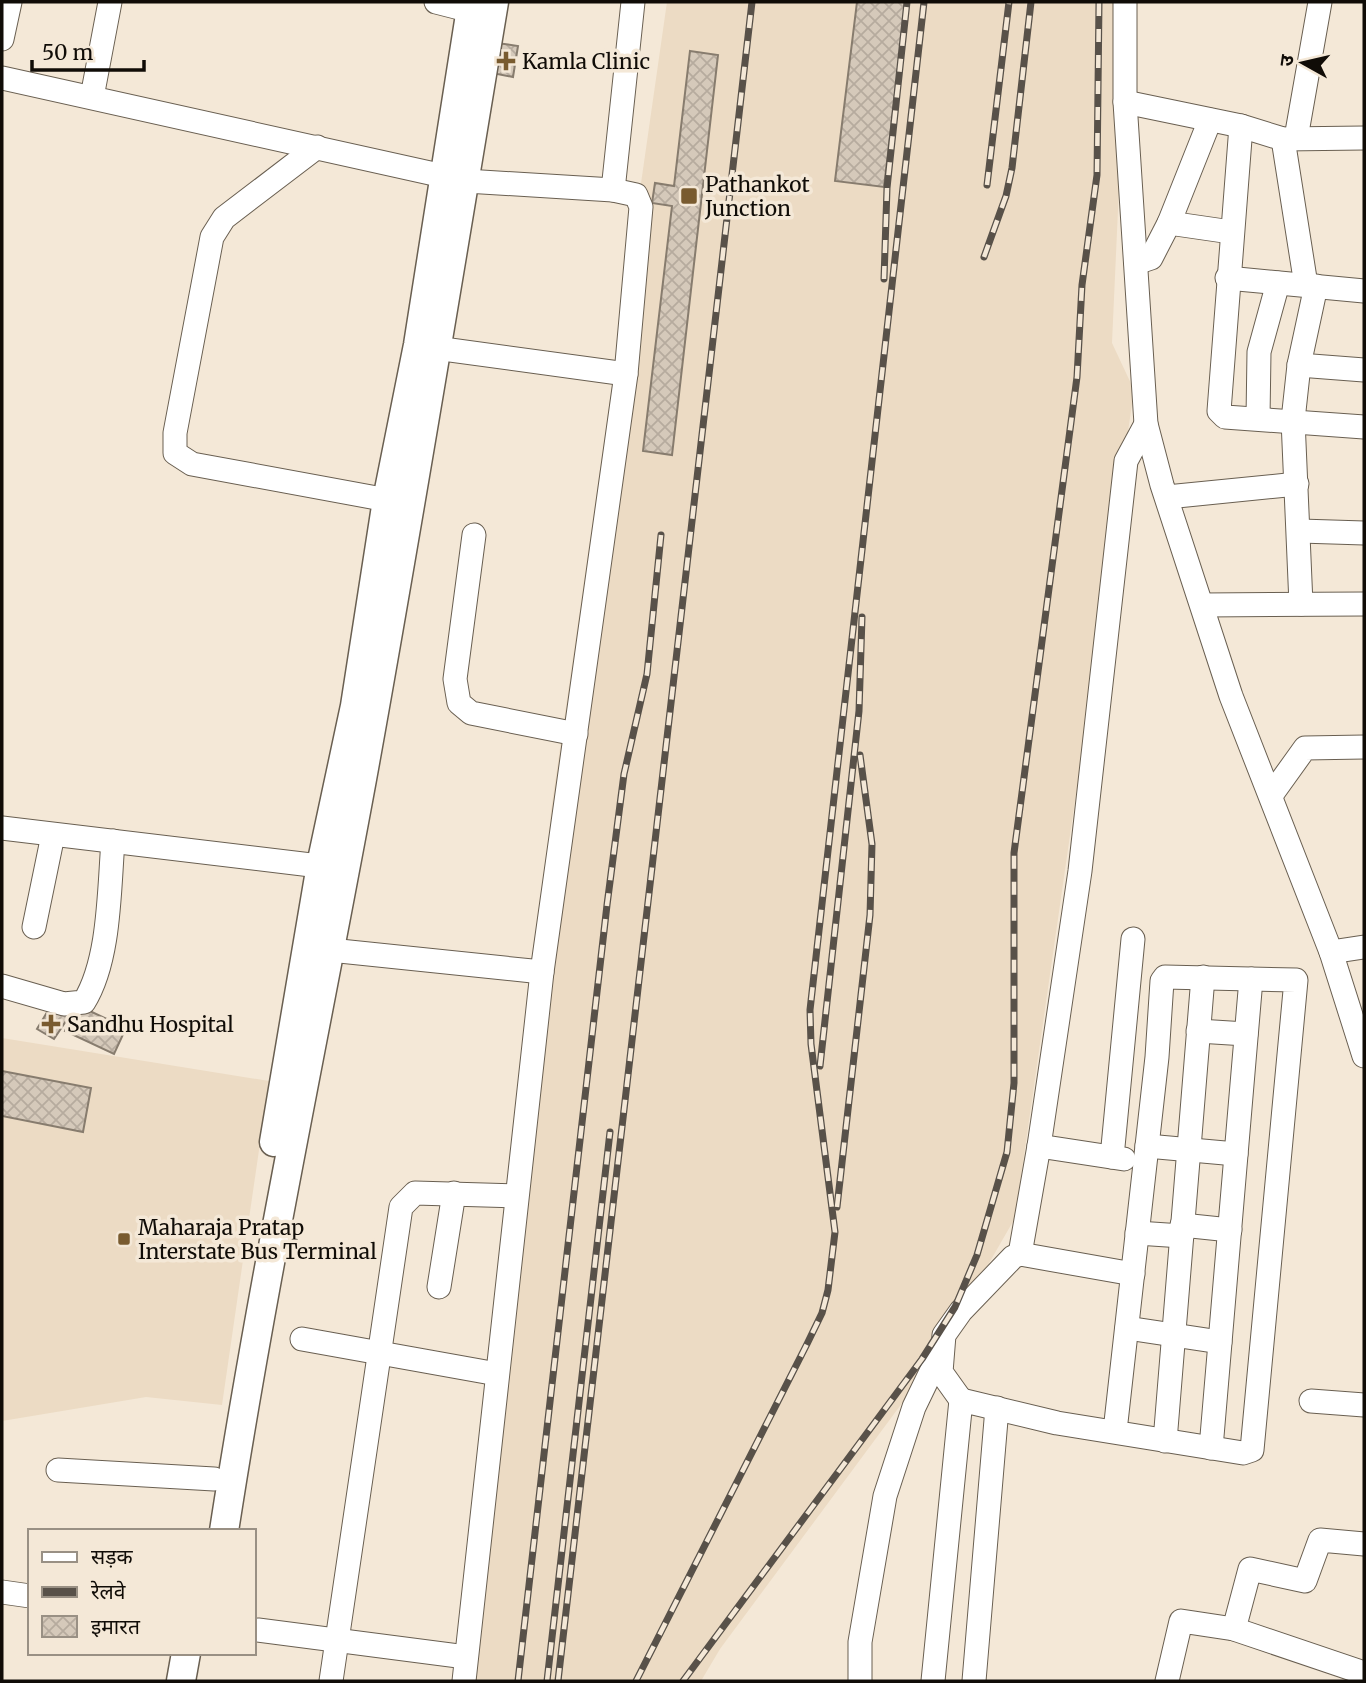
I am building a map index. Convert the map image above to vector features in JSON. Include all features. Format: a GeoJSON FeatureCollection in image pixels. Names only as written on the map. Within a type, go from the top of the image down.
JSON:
{"type":"FeatureCollection","features":[{"type":"Feature","properties":{"kind":"main road"},"geometry":{"type":"LineString","coordinates":[[206,1529],[333,867],[355,706],[399,502],[428,347],[482,8]]}},
{"type":"Feature","properties":{"kind":"main road"},"geometry":{"type":"LineString","coordinates":[[224,1529],[251,1357],[330,950],[333,867]]}},
{"type":"Feature","properties":{"kind":"main road"},"geometry":{"type":"LineString","coordinates":[[181,1681],[186,1655]]}},
{"type":"Feature","properties":{"kind":"main road"},"geometry":{"type":"LineString","coordinates":[[200,1681],[205,1655]]}},
{"type":"Feature","properties":{"kind":"street"},"geometry":{"type":"LineString","coordinates":[[2,40],[10,2]]}},
{"type":"Feature","properties":{"kind":"street"},"geometry":{"type":"LineString","coordinates":[[92,97],[110,2]]}},
{"type":"Feature","properties":{"kind":"street"},"geometry":{"type":"LineString","coordinates":[[436,2],[482,8]]}},
{"type":"Feature","properties":{"kind":"street"},"geometry":{"type":"LineString","coordinates":[[613,190],[633,2]]}},
{"type":"Feature","properties":{"kind":"street"},"geometry":{"type":"LineString","coordinates":[[1125,2],[1125,102],[1146,424],[1231,696],[1272,794],[1331,952],[1364,1056]]}},
{"type":"Feature","properties":{"kind":"street"},"geometry":{"type":"LineString","coordinates":[[1301,604],[1300,531],[1293,420],[1311,286],[1289,138],[1320,2]]}},
{"type":"Feature","properties":{"kind":"street"},"geometry":{"type":"LineString","coordinates":[[2,78],[454,178],[613,190],[636,195],[641,207],[626,374],[542,972],[515,1196],[464,1681]]}},
{"type":"Feature","properties":{"kind":"street"},"geometry":{"type":"LineString","coordinates":[[1125,102],[1289,138],[1364,138]]}},
{"type":"Feature","properties":{"kind":"street"},"geometry":{"type":"LineString","coordinates":[[1136,263],[1151,258],[1169,223],[1210,120]]}},
{"type":"Feature","properties":{"kind":"street"},"geometry":{"type":"LineString","coordinates":[[1241,126],[1227,278],[1219,411],[1224,417],[1364,427]]}},
{"type":"Feature","properties":{"kind":"street"},"geometry":{"type":"LineString","coordinates":[[317,148],[224,218],[212,237],[173,444],[180,459],[192,464],[399,502]]}},
{"type":"Feature","properties":{"kind":"street"},"geometry":{"type":"LineString","coordinates":[[1169,223],[1231,232]]}},
{"type":"Feature","properties":{"kind":"street"},"geometry":{"type":"LineString","coordinates":[[1227,278],[1364,291]]}},
{"type":"Feature","properties":{"kind":"street"},"geometry":{"type":"LineString","coordinates":[[1258,418],[1259,352],[1278,283]]}},
{"type":"Feature","properties":{"kind":"street"},"geometry":{"type":"LineString","coordinates":[[428,347],[626,374]]}},
{"type":"Feature","properties":{"kind":"street"},"geometry":{"type":"LineString","coordinates":[[1299,365],[1364,370]]}},
{"type":"Feature","properties":{"kind":"street"},"geometry":{"type":"LineString","coordinates":[[1020,1254],[1080,871],[1126,461],[1146,424]]}},
{"type":"Feature","properties":{"kind":"street"},"geometry":{"type":"LineString","coordinates":[[1167,497],[1297,484]]}},
{"type":"Feature","properties":{"kind":"street"},"geometry":{"type":"LineString","coordinates":[[1300,531],[1364,533]]}},
{"type":"Feature","properties":{"kind":"street"},"geometry":{"type":"LineString","coordinates":[[474,535],[456,679],[459,703],[471,713],[576,734]]}},
{"type":"Feature","properties":{"kind":"street"},"geometry":{"type":"LineString","coordinates":[[1203,604],[1364,604]]}},
{"type":"Feature","properties":{"kind":"street"},"geometry":{"type":"LineString","coordinates":[[1272,794],[1305,748],[1364,747]]}},
{"type":"Feature","properties":{"kind":"street"},"geometry":{"type":"LineString","coordinates":[[2,828],[333,867]]}},
{"type":"Feature","properties":{"kind":"street"},"geometry":{"type":"LineString","coordinates":[[34,927],[53,835]]}},
{"type":"Feature","properties":{"kind":"street"},"geometry":{"type":"LineString","coordinates":[[2,986],[64,1004],[84,1002],[101,950],[107,919],[113,841]]}},
{"type":"Feature","properties":{"kind":"street"},"geometry":{"type":"LineString","coordinates":[[1112,1157],[1133,939]]}},
{"type":"Feature","properties":{"kind":"street"},"geometry":{"type":"LineString","coordinates":[[1331,952],[1364,947]]}},
{"type":"Feature","properties":{"kind":"street"},"geometry":{"type":"LineString","coordinates":[[330,950],[542,972]]}},
{"type":"Feature","properties":{"kind":"street"},"geometry":{"type":"LineString","coordinates":[[1115,1432],[1138,1233],[1157,1057],[1161,981],[1165,977],[1296,980],[1254,1445],[1249,1452],[1243,1453],[1057,1423],[961,1399],[941,1372],[944,1335],[961,1311],[1013,1257],[1020,1254],[1133,1274]]}},
{"type":"Feature","properties":{"kind":"street"},"geometry":{"type":"LineString","coordinates":[[1165,1441],[1203,977]]}},
{"type":"Feature","properties":{"kind":"street"},"geometry":{"type":"LineString","coordinates":[[1211,1448],[1251,979]]}},
{"type":"Feature","properties":{"kind":"street"},"geometry":{"type":"LineString","coordinates":[[1198,1031],[1246,1034]]}},
{"type":"Feature","properties":{"kind":"street"},"geometry":{"type":"LineString","coordinates":[[1157,1057],[1196,1060]]}},
{"type":"Feature","properties":{"kind":"street"},"geometry":{"type":"LineString","coordinates":[[1039,1146],[1112,1157],[1189,1148],[1236,1154]]}},
{"type":"Feature","properties":{"kind":"street"},"geometry":{"type":"LineString","coordinates":[[331,1681],[401,1207],[415,1193],[515,1196]]}},
{"type":"Feature","properties":{"kind":"street"},"geometry":{"type":"LineString","coordinates":[[439,1287],[454,1193]]}},
{"type":"Feature","properties":{"kind":"street"},"geometry":{"type":"LineString","coordinates":[[1138,1233],[1230,1230]]}},
{"type":"Feature","properties":{"kind":"street"},"geometry":{"type":"LineString","coordinates":[[1127,1328],[1220,1342]]}},
{"type":"Feature","properties":{"kind":"street"},"geometry":{"type":"LineString","coordinates":[[302,1339],[379,1356],[497,1374]]}},
{"type":"Feature","properties":{"kind":"street"},"geometry":{"type":"LineString","coordinates":[[860,1681],[860,1642],[885,1496],[914,1408],[942,1349]]}},
{"type":"Feature","properties":{"kind":"street"},"geometry":{"type":"LineString","coordinates":[[933,1681],[961,1399]]}},
{"type":"Feature","properties":{"kind":"street"},"geometry":{"type":"LineString","coordinates":[[1311,1401],[1364,1405]]}},
{"type":"Feature","properties":{"kind":"street"},"geometry":{"type":"LineString","coordinates":[[974,1681],[997,1408]]}},
{"type":"Feature","properties":{"kind":"street"},"geometry":{"type":"LineString","coordinates":[[58,1470],[214,1479]]}},
{"type":"Feature","properties":{"kind":"street"},"geometry":{"type":"LineString","coordinates":[[1234,1629],[1250,1569],[1301,1582],[1307,1578],[1320,1540],[1364,1544]]}},
{"type":"Feature","properties":{"kind":"street"},"geometry":{"type":"LineString","coordinates":[[2,1592],[28,1596]]}},
{"type":"Feature","properties":{"kind":"street"},"geometry":{"type":"LineString","coordinates":[[1167,1681],[1181,1621],[1234,1629],[1364,1673]]}},
{"type":"Feature","properties":{"kind":"street"},"geometry":{"type":"LineString","coordinates":[[258,1630],[336,1638],[466,1657]]}},
{"type":"Feature","properties":{"kind":"shaded area"},"geometry":{"type":"Polygon","coordinates":[[[667,2],[1115,2],[1121,143],[1112,343],[1134,390],[1015,1218],[931,1364],[720,1649],[701,1681],[469,1681],[503,1369],[551,811],[667,2]]]}},
{"type":"Feature","properties":{"kind":"shaded area","name":"Maharaja Pratap Interstate Bus Terminal"},"geometry":{"type":"Polygon","coordinates":[[[2,1038],[269,1081],[222,1405],[146,1397],[2,1421],[2,1038]]]}},
{"type":"Feature","properties":{"kind":"building"},"geometry":{"type":"Polygon","coordinates":[[[857,2],[906,2],[884,187],[835,181],[857,2]]]}},
{"type":"Feature","properties":{"kind":"building"},"geometry":{"type":"Polygon","coordinates":[[[497,43],[518,46],[513,77],[492,73],[497,43]]]}},
{"type":"Feature","properties":{"kind":"building"},"geometry":{"type":"Polygon","coordinates":[[[690,51],[718,55],[672,455],[643,451],[672,206],[652,203],[655,183],[674,186],[690,51]]]}},
{"type":"Feature","properties":{"kind":"building"},"geometry":{"type":"Polygon","coordinates":[[[52,1004],[70,1015],[54,1039],[37,1029],[52,1004]]]}},
{"type":"Feature","properties":{"kind":"building"},"geometry":{"type":"Polygon","coordinates":[[[77,1005],[126,1028],[114,1054],[65,1031],[77,1005]]]}},
{"type":"Feature","properties":{"kind":"building"},"geometry":{"type":"Polygon","coordinates":[[[2,1071],[91,1088],[83,1132],[2,1116],[2,1071]]]}},
{"type":"Feature","properties":{"kind":"railway"},"geometry":{"type":"LineString","coordinates":[[558,1681],[752,2]]}},
{"type":"Feature","properties":{"kind":"railway"},"geometry":{"type":"LineString","coordinates":[[884,279],[887,188],[907,2]]}},
{"type":"Feature","properties":{"kind":"railway"},"geometry":{"type":"LineString","coordinates":[[636,1681],[807,1344],[822,1313],[828,1290],[835,1232],[811,1044],[810,1010],[924,2]]}},
{"type":"Feature","properties":{"kind":"railway"},"geometry":{"type":"LineString","coordinates":[[987,185],[1009,2]]}},
{"type":"Feature","properties":{"kind":"railway"},"geometry":{"type":"LineString","coordinates":[[984,257],[1006,196],[1012,168],[1031,2]]}},
{"type":"Feature","properties":{"kind":"railway"},"geometry":{"type":"LineString","coordinates":[[683,1681],[922,1359],[955,1307],[977,1255],[1007,1152],[1014,1083],[1014,853],[1077,377],[1082,285],[1097,175],[1099,2]]}},
{"type":"Feature","properties":{"kind":"railway"},"geometry":{"type":"LineString","coordinates":[[518,1681],[607,905],[624,774],[647,674],[661,535]]}},
{"type":"Feature","properties":{"kind":"railway"},"geometry":{"type":"LineString","coordinates":[[820,1066],[859,711],[862,617]]}},
{"type":"Feature","properties":{"kind":"railway"},"geometry":{"type":"LineString","coordinates":[[837,1207],[870,915],[872,844],[860,755]]}},
{"type":"Feature","properties":{"kind":"railway"},"geometry":{"type":"LineString","coordinates":[[547,1681],[610,1132]]}},
{"type":"Feature","properties":{"kind":"place","name":"Kamla Clinic"},"geometry":{"type":"Point","coordinates":[506,61]}},
{"type":"Feature","properties":{"kind":"place","name":"Pathankot Junction"},"geometry":{"type":"Point","coordinates":[689,196]}},
{"type":"Feature","properties":{"kind":"place","name":"Sandhu Hospital"},"geometry":{"type":"Point","coordinates":[51,1024]}},
{"type":"Feature","properties":{"kind":"place","name":"Maharaja Pratap Interstate Bus Terminal"},"geometry":{"type":"Point","coordinates":[124,1239]}}]}
